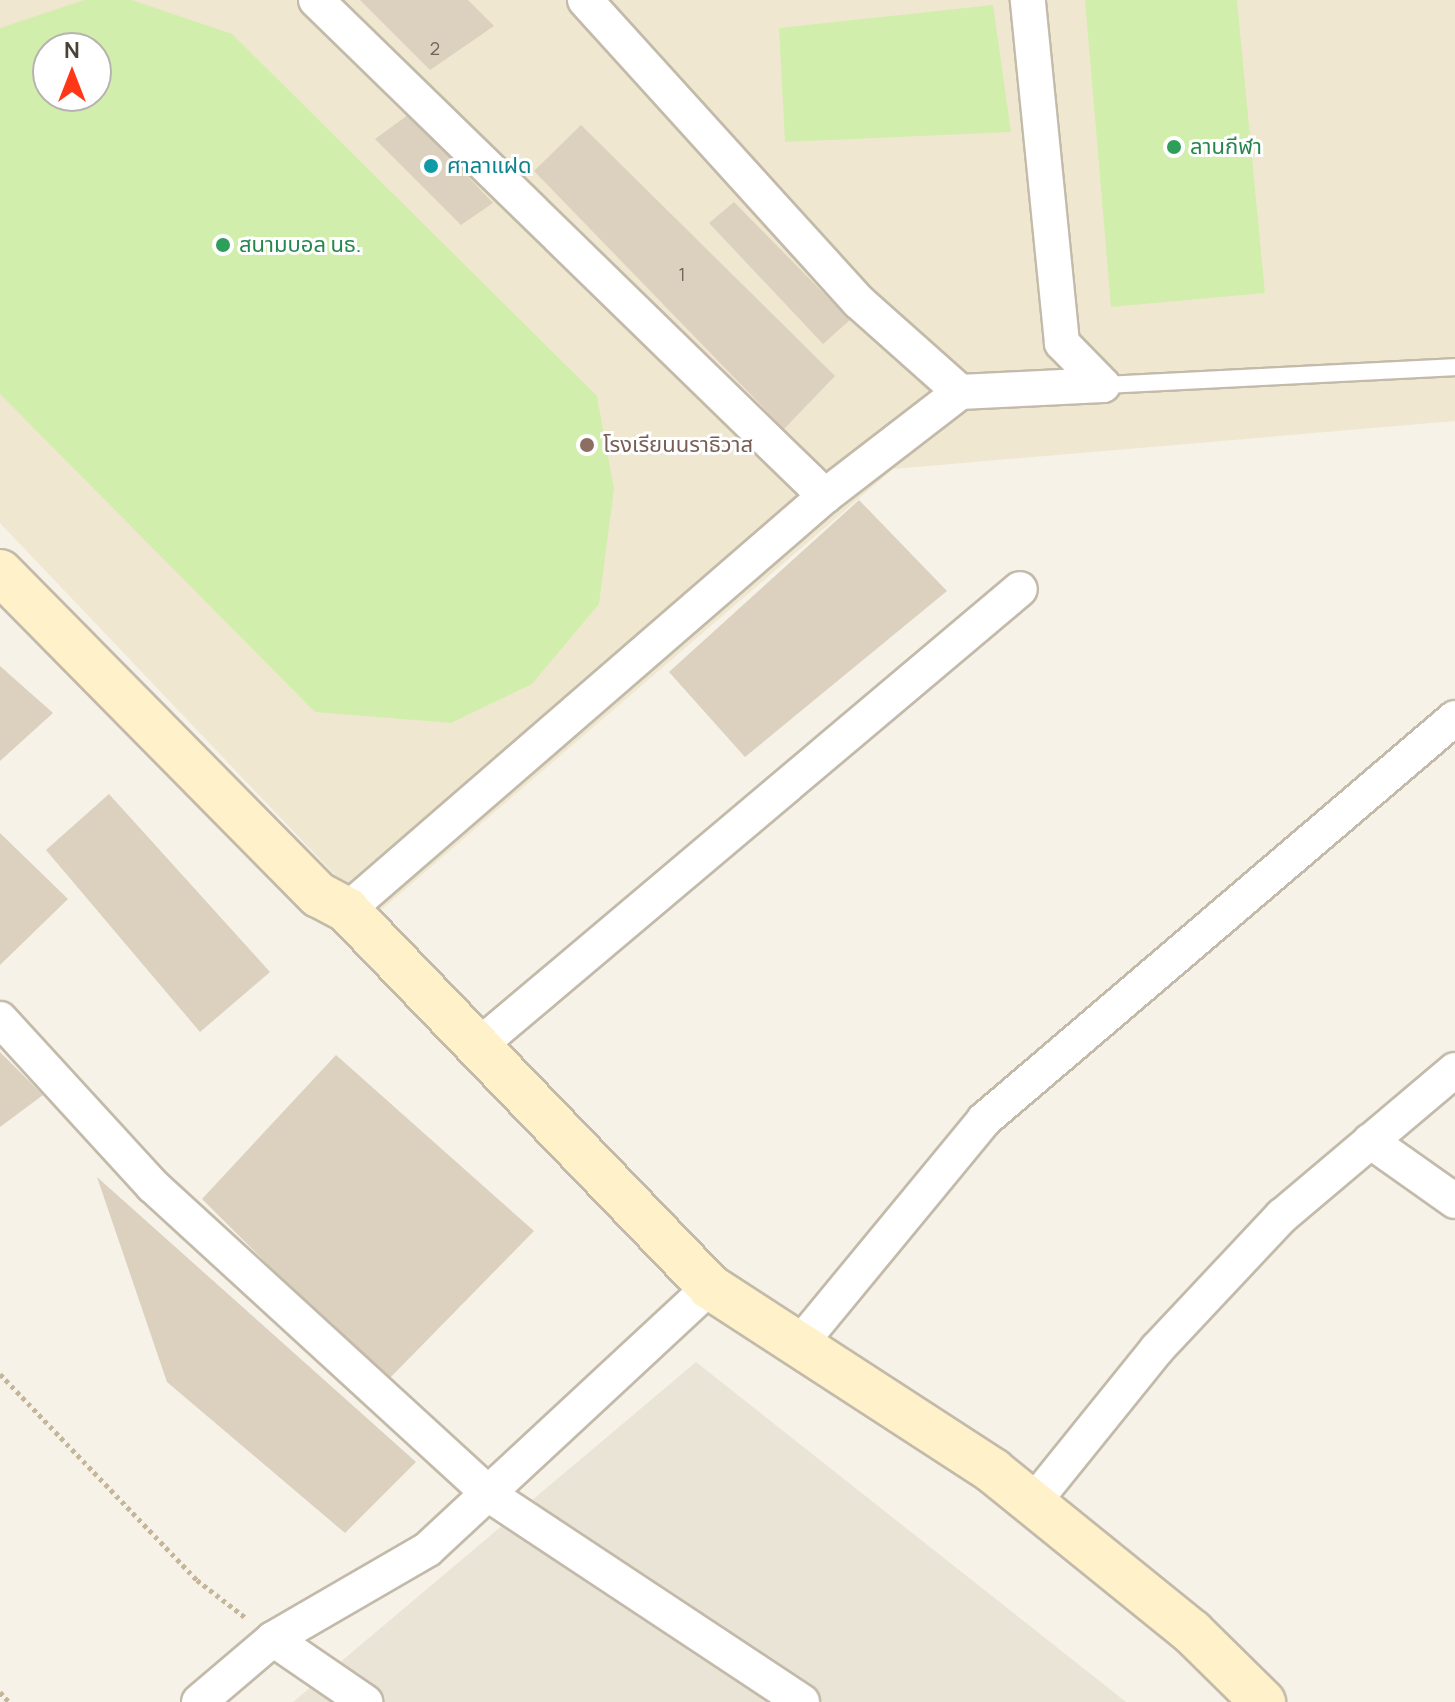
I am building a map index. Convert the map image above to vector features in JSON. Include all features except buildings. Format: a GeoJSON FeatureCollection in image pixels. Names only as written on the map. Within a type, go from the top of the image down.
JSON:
{"type":"FeatureCollection","features":[{"type":"Feature","properties":{"kind":"main road"},"geometry":{"type":"LineString","coordinates":[[0,572],[319,895],[347,910],[710,1287],[993,1471],[1192,1632],[1263,1702]]}},
{"type":"Feature","properties":{"kind":"street"},"geometry":{"type":"LineString","coordinates":[[316,0],[825,496]]}},
{"type":"Feature","properties":{"kind":"street"},"geometry":{"type":"LineString","coordinates":[[585,0],[859,302],[960,392]]}},
{"type":"Feature","properties":{"kind":"street"},"geometry":{"type":"LineString","coordinates":[[1028,0],[1062,343],[1103,385]]}},
{"type":"Feature","properties":{"kind":"street"},"geometry":{"type":"LineString","coordinates":[[347,910],[825,496],[960,392],[1103,385]]}},
{"type":"Feature","properties":{"kind":"street"},"geometry":{"type":"LineString","coordinates":[[477,1047],[1020,589]]}},
{"type":"Feature","properties":{"kind":"street"},"geometry":{"type":"LineString","coordinates":[[798,1346],[984,1120],[1455,718]]}},
{"type":"Feature","properties":{"kind":"street"},"geometry":{"type":"LineString","coordinates":[[0,1019],[153,1186],[491,1496],[802,1702]]}},
{"type":"Feature","properties":{"kind":"street"},"geometry":{"type":"LineString","coordinates":[[1032,1504],[1157,1349],[1282,1216],[1455,1070]]}},
{"type":"Feature","properties":{"kind":"street"},"geometry":{"type":"LineString","coordinates":[[1370,1141],[1455,1201]]}},
{"type":"Feature","properties":{"kind":"street"},"geometry":{"type":"LineString","coordinates":[[199,1702],[273,1639],[428,1549],[491,1496],[710,1287]]}},
{"type":"Feature","properties":{"kind":"street"},"geometry":{"type":"LineString","coordinates":[[273,1639],[365,1702]]}},
{"type":"Feature","properties":{"kind":"lane"},"geometry":{"type":"LineString","coordinates":[[1103,385],[1455,367]]}},
{"type":"Feature","properties":{"kind":"path"},"geometry":{"type":"LineString","coordinates":[[0,1374],[197,1580],[273,1639]]}},
{"type":"Feature","properties":{"kind":"path"},"geometry":{"type":"LineString","coordinates":[[0,1692],[9,1702]]}},
{"type":"Feature","properties":{"kind":"shaded area","name":"โรงเรียนนราธิวาส"},"geometry":{"type":"Polygon","coordinates":[[[0,0],[1455,0],[1455,421],[893,469],[374,916],[0,523],[0,0]]]}},
{"type":"Feature","properties":{"kind":"shaded area"},"geometry":{"type":"Polygon","coordinates":[[[696,1362],[1126,1702],[293,1702],[696,1362]]]}},
{"type":"Feature","properties":{"kind":"green space","name":"สนามบอล นธ."},"geometry":{"type":"Polygon","coordinates":[[[84,0],[132,0],[232,34],[597,396],[614,489],[599,604],[532,684],[451,723],[315,712],[0,394],[0,28],[84,0]]]}},
{"type":"Feature","properties":{"kind":"green space","name":"ลานกีฬา"},"geometry":{"type":"Polygon","coordinates":[[[1085,0],[1237,0],[1265,293],[1111,307],[1085,0]]]}},
{"type":"Feature","properties":{"kind":"green space"},"geometry":{"type":"Polygon","coordinates":[[[993,5],[1011,132],[785,142],[779,28],[993,5]]]}},
{"type":"Feature","properties":{"kind":"place","name":"ลานกีฬา"},"geometry":{"type":"Point","coordinates":[1174,147]}},
{"type":"Feature","properties":{"kind":"place","name":"ศาลาแฝด"},"geometry":{"type":"Point","coordinates":[431,166]}},
{"type":"Feature","properties":{"kind":"place","name":"สนามบอล นธ."},"geometry":{"type":"Point","coordinates":[223,245]}},
{"type":"Feature","properties":{"kind":"place","name":"โรงเรียนนราธิวาส"},"geometry":{"type":"Point","coordinates":[587,445]}}]}
